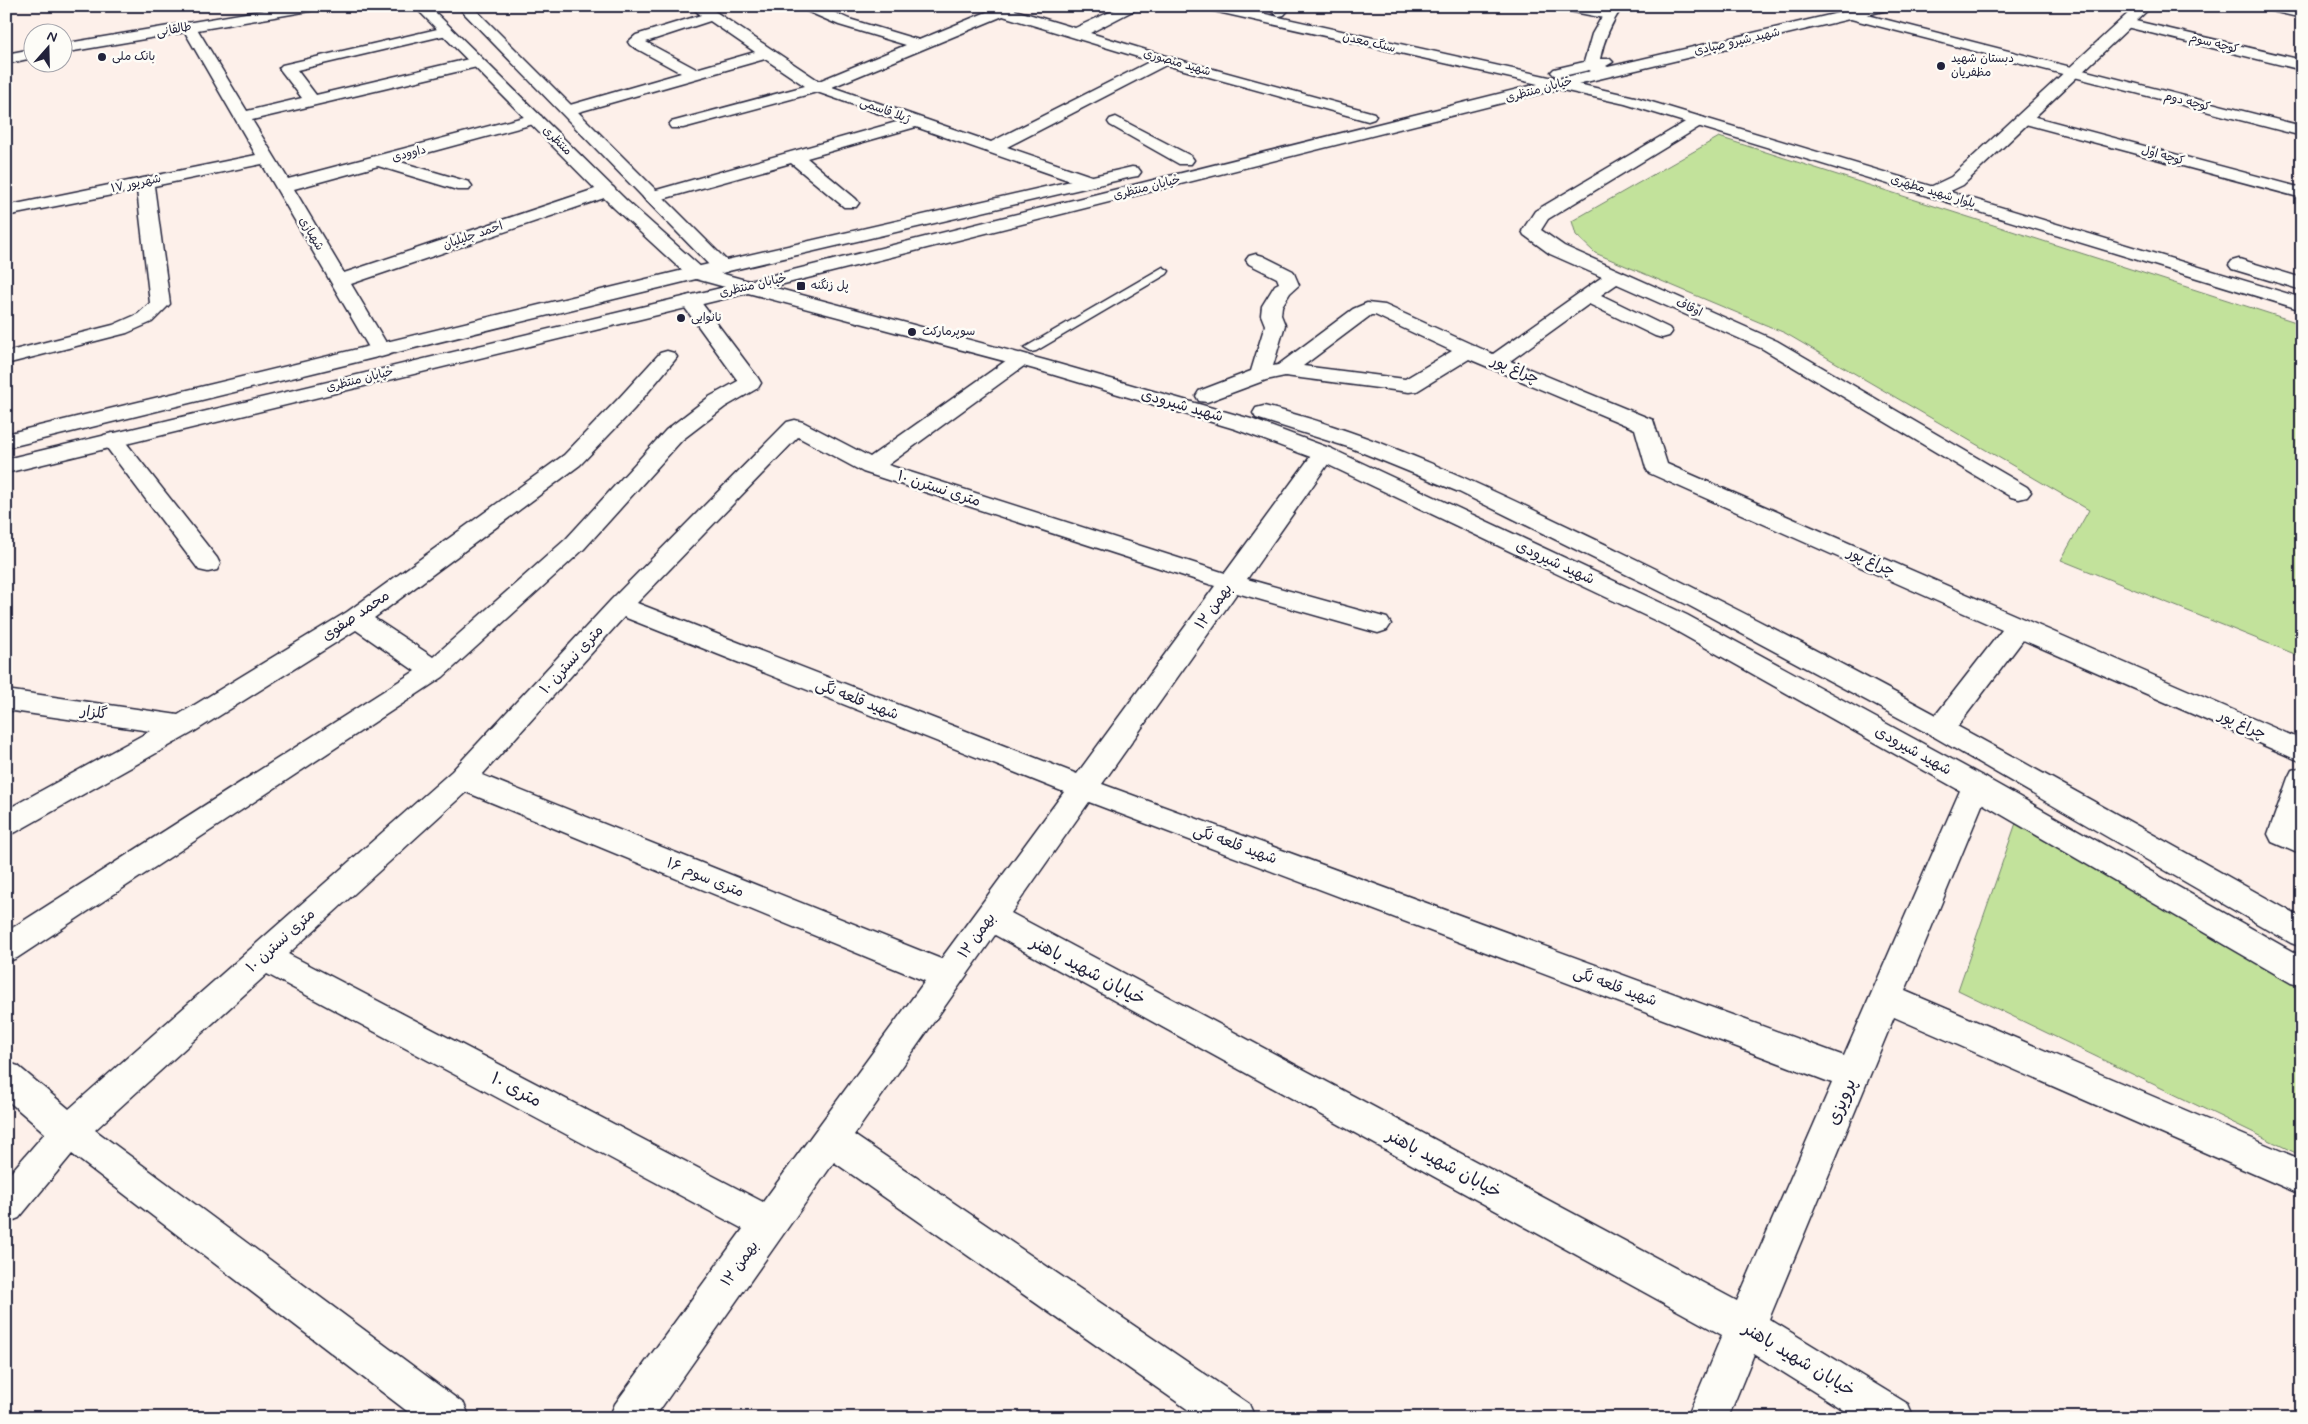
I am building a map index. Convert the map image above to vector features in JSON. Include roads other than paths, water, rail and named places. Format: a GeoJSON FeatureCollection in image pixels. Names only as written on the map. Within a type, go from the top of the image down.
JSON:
{"type":"FeatureCollection","features":[{"type":"Feature","properties":{"kind":"street","name":"طالقانی"},"geometry":{"type":"LineString","coordinates":[[72,33],[242,6]]}},
{"type":"Feature","properties":{"kind":"street","name":"طالقانی"},"geometry":{"type":"LineString","coordinates":[[72,47],[315,6]]}},
{"type":"Feature","properties":{"kind":"street","name":"منتظری"},"geometry":{"type":"LineString","coordinates":[[421,6],[607,191],[696,273]]}},
{"type":"Feature","properties":{"kind":"street","name":"منتظری"},"geometry":{"type":"LineString","coordinates":[[464,6],[569,110],[722,267]]}},
{"type":"Feature","properties":{"kind":"street"},"geometry":{"type":"LineString","coordinates":[[807,6],[844,22],[920,45]]}},
{"type":"Feature","properties":{"kind":"street"},"geometry":{"type":"LineString","coordinates":[[1075,34],[1135,6]]}},
{"type":"Feature","properties":{"kind":"street","name":"سنگ معدن"},"geometry":{"type":"LineString","coordinates":[[1208,6],[1529,79]]}},
{"type":"Feature","properties":{"kind":"street","name":"سنگ معدن"},"geometry":{"type":"LineString","coordinates":[[1253,6],[1282,9],[1561,79]]}},
{"type":"Feature","properties":{"kind":"street"},"geometry":{"type":"LineString","coordinates":[[1564,6],[1613,11],[1594,46],[1589,71]]}},
{"type":"Feature","properties":{"kind":"street","name":"شهید شیرو صیادی"},"geometry":{"type":"LineString","coordinates":[[1589,71],[1837,6]]}},
{"type":"Feature","properties":{"kind":"street","name":"شهید شیرو صیادی"},"geometry":{"type":"LineString","coordinates":[[1589,71],[1608,72],[1887,6]]}},
{"type":"Feature","properties":{"kind":"street"},"geometry":{"type":"LineString","coordinates":[[1934,192],[1957,181],[2145,6]]}},
{"type":"Feature","properties":{"kind":"street"},"geometry":{"type":"LineString","coordinates":[[2268,6],[2302,14]]}},
{"type":"Feature","properties":{"kind":"street"},"geometry":{"type":"LineString","coordinates":[[677,126],[818,87],[920,45],[1000,8]]}},
{"type":"Feature","properties":{"kind":"street","name":"شهید منصوری"},"geometry":{"type":"LineString","coordinates":[[1000,8],[1075,34],[1368,116]]}},
{"type":"Feature","properties":{"kind":"street"},"geometry":{"type":"LineString","coordinates":[[692,73],[635,42],[709,10]]}},
{"type":"Feature","properties":{"kind":"street","name":"ژیلا قاسمی"},"geometry":{"type":"LineString","coordinates":[[709,10],[818,87],[914,122],[1091,182]]}},
{"type":"Feature","properties":{"kind":"street","name":"کوچه دوم"},"geometry":{"type":"LineString","coordinates":[[1852,15],[2302,131]]}},
{"type":"Feature","properties":{"kind":"street","name":"کوچه سوم"},"geometry":{"type":"LineString","coordinates":[[2127,23],[2302,65]]}},
{"type":"Feature","properties":{"kind":"street","name":"شهبازی"},"geometry":{"type":"LineString","coordinates":[[189,28],[381,351]]}},
{"type":"Feature","properties":{"kind":"street"},"geometry":{"type":"LineString","coordinates":[[313,101],[287,68],[446,31]]}},
{"type":"Feature","properties":{"kind":"street"},"geometry":{"type":"LineString","coordinates":[[6,44],[22,42]]}},
{"type":"Feature","properties":{"kind":"street"},"geometry":{"type":"LineString","coordinates":[[569,110],[692,73],[768,53]]}},
{"type":"Feature","properties":{"kind":"street"},"geometry":{"type":"LineString","coordinates":[[6,59],[22,56]]}},
{"type":"Feature","properties":{"kind":"street"},"geometry":{"type":"LineString","coordinates":[[992,148],[1164,60]]}},
{"type":"Feature","properties":{"kind":"street"},"geometry":{"type":"LineString","coordinates":[[242,117],[477,62]]}},
{"type":"Feature","properties":{"kind":"street","name":"خیابان منتظری"},"geometry":{"type":"LineString","coordinates":[[6,466],[762,284],[1589,71]]}},
{"type":"Feature","properties":{"kind":"street","name":"بلوار شهید مطهری"},"geometry":{"type":"LineString","coordinates":[[1589,71],[1666,96],[1891,162]]}},
{"type":"Feature","properties":{"kind":"street","name":"خیابان منتظری"},"geometry":{"type":"LineString","coordinates":[[6,441],[696,273],[1368,116],[1529,79],[1561,79]]}},
{"type":"Feature","properties":{"kind":"street","name":"بلوار شهید مطهری"},"geometry":{"type":"LineString","coordinates":[[1561,79],[2302,304]]}},
{"type":"Feature","properties":{"kind":"street","name":"کوچه اول"},"geometry":{"type":"LineString","coordinates":[[2024,119],[2302,193]]}},
{"type":"Feature","properties":{"kind":"street","name":"داوودی"},"geometry":{"type":"LineString","coordinates":[[283,186],[382,162],[535,120]]}},
{"type":"Feature","properties":{"kind":"street","name":"اوقاف"},"geometry":{"type":"LineString","coordinates":[[1698,121],[1541,215],[1531,232],[1557,250],[1617,275],[1770,345],[2019,492]]}},
{"type":"Feature","properties":{"kind":"street"},"geometry":{"type":"LineString","coordinates":[[652,197],[914,122]]}},
{"type":"Feature","properties":{"kind":"street"},"geometry":{"type":"LineString","coordinates":[[1116,122],[1185,160]]}},
{"type":"Feature","properties":{"kind":"street"},"geometry":{"type":"LineString","coordinates":[[795,157],[850,203]]}},
{"type":"Feature","properties":{"kind":"street","name":"۱۷ شهریور"},"geometry":{"type":"LineString","coordinates":[[6,211],[266,158]]}},
{"type":"Feature","properties":{"kind":"street"},"geometry":{"type":"LineString","coordinates":[[382,162],[463,186]]}},
{"type":"Feature","properties":{"kind":"street","name":"بلوار شهید مطهری"},"geometry":{"type":"LineString","coordinates":[[1928,173],[1975,186]]}},
{"type":"Feature","properties":{"kind":"street"},"geometry":{"type":"LineString","coordinates":[[6,358],[120,329],[145,318],[160,304],[145,182]]}},
{"type":"Feature","properties":{"kind":"street","name":"احمد جلیلیان"},"geometry":{"type":"LineString","coordinates":[[340,281],[607,191]]}},
{"type":"Feature","properties":{"kind":"street"},"geometry":{"type":"LineString","coordinates":[[1256,260],[1286,275],[1289,285],[1282,289],[1272,306],[1271,316],[1274,325],[1260,375]]}},
{"type":"Feature","properties":{"kind":"street"},"geometry":{"type":"LineString","coordinates":[[2227,262],[2302,284]]}},
{"type":"Feature","properties":{"kind":"street"},"geometry":{"type":"LineString","coordinates":[[722,267],[762,284]]}},
{"type":"Feature","properties":{"kind":"street"},"geometry":{"type":"LineString","coordinates":[[696,273],[762,284]]}},
{"type":"Feature","properties":{"kind":"street"},"geometry":{"type":"LineString","coordinates":[[1495,362],[1617,275]]}},
{"type":"Feature","properties":{"kind":"street","name":"شهید شیرودی"},"geometry":{"type":"LineString","coordinates":[[762,284],[1026,354],[1208,396],[1359,443],[1467,487],[1695,598],[1942,728],[2302,934]]}},
{"type":"Feature","properties":{"kind":"street"},"geometry":{"type":"LineString","coordinates":[[1587,296],[1662,332]]}},
{"type":"Feature","properties":{"kind":"street"},"geometry":{"type":"LineString","coordinates":[[6,949],[434,671],[575,544],[674,435],[716,402],[750,384],[690,301]]}},
{"type":"Feature","properties":{"kind":"street","name":"چراغ پور"},"geometry":{"type":"LineString","coordinates":[[1285,370],[1367,309],[1378,309],[1468,351],[1646,425],[1657,468],[2302,752]]}},
{"type":"Feature","properties":{"kind":"street"},"geometry":{"type":"LineString","coordinates":[[1208,396],[1260,375],[1285,370],[1409,386],[1468,351]]}},
{"type":"Feature","properties":{"kind":"street"},"geometry":{"type":"LineString","coordinates":[[871,467],[1026,354]]}},
{"type":"Feature","properties":{"kind":"street","name":"شهید شیرودی"},"geometry":{"type":"LineString","coordinates":[[1026,354],[1244,424],[1324,454],[1678,621],[1976,786],[2302,973]]}},
{"type":"Feature","properties":{"kind":"street","name":"محمد صفوی"},"geometry":{"type":"LineString","coordinates":[[6,824],[182,726],[356,618],[572,460],[626,404],[667,356]]}},
{"type":"Feature","properties":{"kind":"street","name":"۱۰ متری نسترن"},"geometry":{"type":"LineString","coordinates":[[6,1206],[69,1131],[462,779],[620,606],[795,427],[871,467],[1231,583],[1378,624]]}},
{"type":"Feature","properties":{"kind":"street"},"geometry":{"type":"LineString","coordinates":[[112,440],[208,564]]}},
{"type":"Feature","properties":{"kind":"street","name":"۱۲ بهمن"},"geometry":{"type":"LineString","coordinates":[[629,1418],[1324,454]]}},
{"type":"Feature","properties":{"kind":"street","name":"شهید قلعه نگی"},"geometry":{"type":"LineString","coordinates":[[620,606],[1083,788],[1853,1075]]}},
{"type":"Feature","properties":{"kind":"street"},"geometry":{"type":"LineString","coordinates":[[356,618],[434,671]]}},
{"type":"Feature","properties":{"kind":"street"},"geometry":{"type":"LineString","coordinates":[[1942,728],[2019,627]]}},
{"type":"Feature","properties":{"kind":"street","name":"گلزار"},"geometry":{"type":"LineString","coordinates":[[6,700],[182,726]]}},
{"type":"Feature","properties":{"kind":"street"},"geometry":{"type":"LineString","coordinates":[[2302,778],[2282,834],[2302,844]]}},
{"type":"Feature","properties":{"kind":"street","name":"۱۶ متری سوم"},"geometry":{"type":"LineString","coordinates":[[462,779],[948,976]]}},
{"type":"Feature","properties":{"kind":"street","name":"پرویزی"},"geometry":{"type":"LineString","coordinates":[[1708,1418],[1976,786]]}},
{"type":"Feature","properties":{"kind":"street","name":"خیابان شهید باهنر"},"geometry":{"type":"LineString","coordinates":[[990,918],[1746,1327],[1894,1418]]}},
{"type":"Feature","properties":{"kind":"street","name":"۱۰ متری"},"geometry":{"type":"LineString","coordinates":[[264,956],[769,1224]]}},
{"type":"Feature","properties":{"kind":"street"},"geometry":{"type":"LineString","coordinates":[[1886,998],[2302,1178]]}},
{"type":"Feature","properties":{"kind":"street"},"geometry":{"type":"LineString","coordinates":[[6,1077],[69,1131],[450,1418]]}},
{"type":"Feature","properties":{"kind":"street"},"geometry":{"type":"LineString","coordinates":[[830,1139],[1235,1418]]}},
{"type":"Feature","properties":{"kind":"lane"},"geometry":{"type":"LineString","coordinates":[[1026,354],[1163,271]]}},
{"type":"Feature","properties":{"kind":"place","name":"بانک ملی"},"geometry":{"type":"Point","coordinates":[102,57]}},
{"type":"Feature","properties":{"kind":"place","name":"دبستان شهید مظفریان"},"geometry":{"type":"Point","coordinates":[1941,66]}},
{"type":"Feature","properties":{"kind":"place","name":"پل زنگنه"},"geometry":{"type":"Point","coordinates":[801,286]}},
{"type":"Feature","properties":{"kind":"place","name":"نانوایی"},"geometry":{"type":"Point","coordinates":[681,318]}},
{"type":"Feature","properties":{"kind":"place","name":"سوپرمارکت"},"geometry":{"type":"Point","coordinates":[912,332]}}]}
